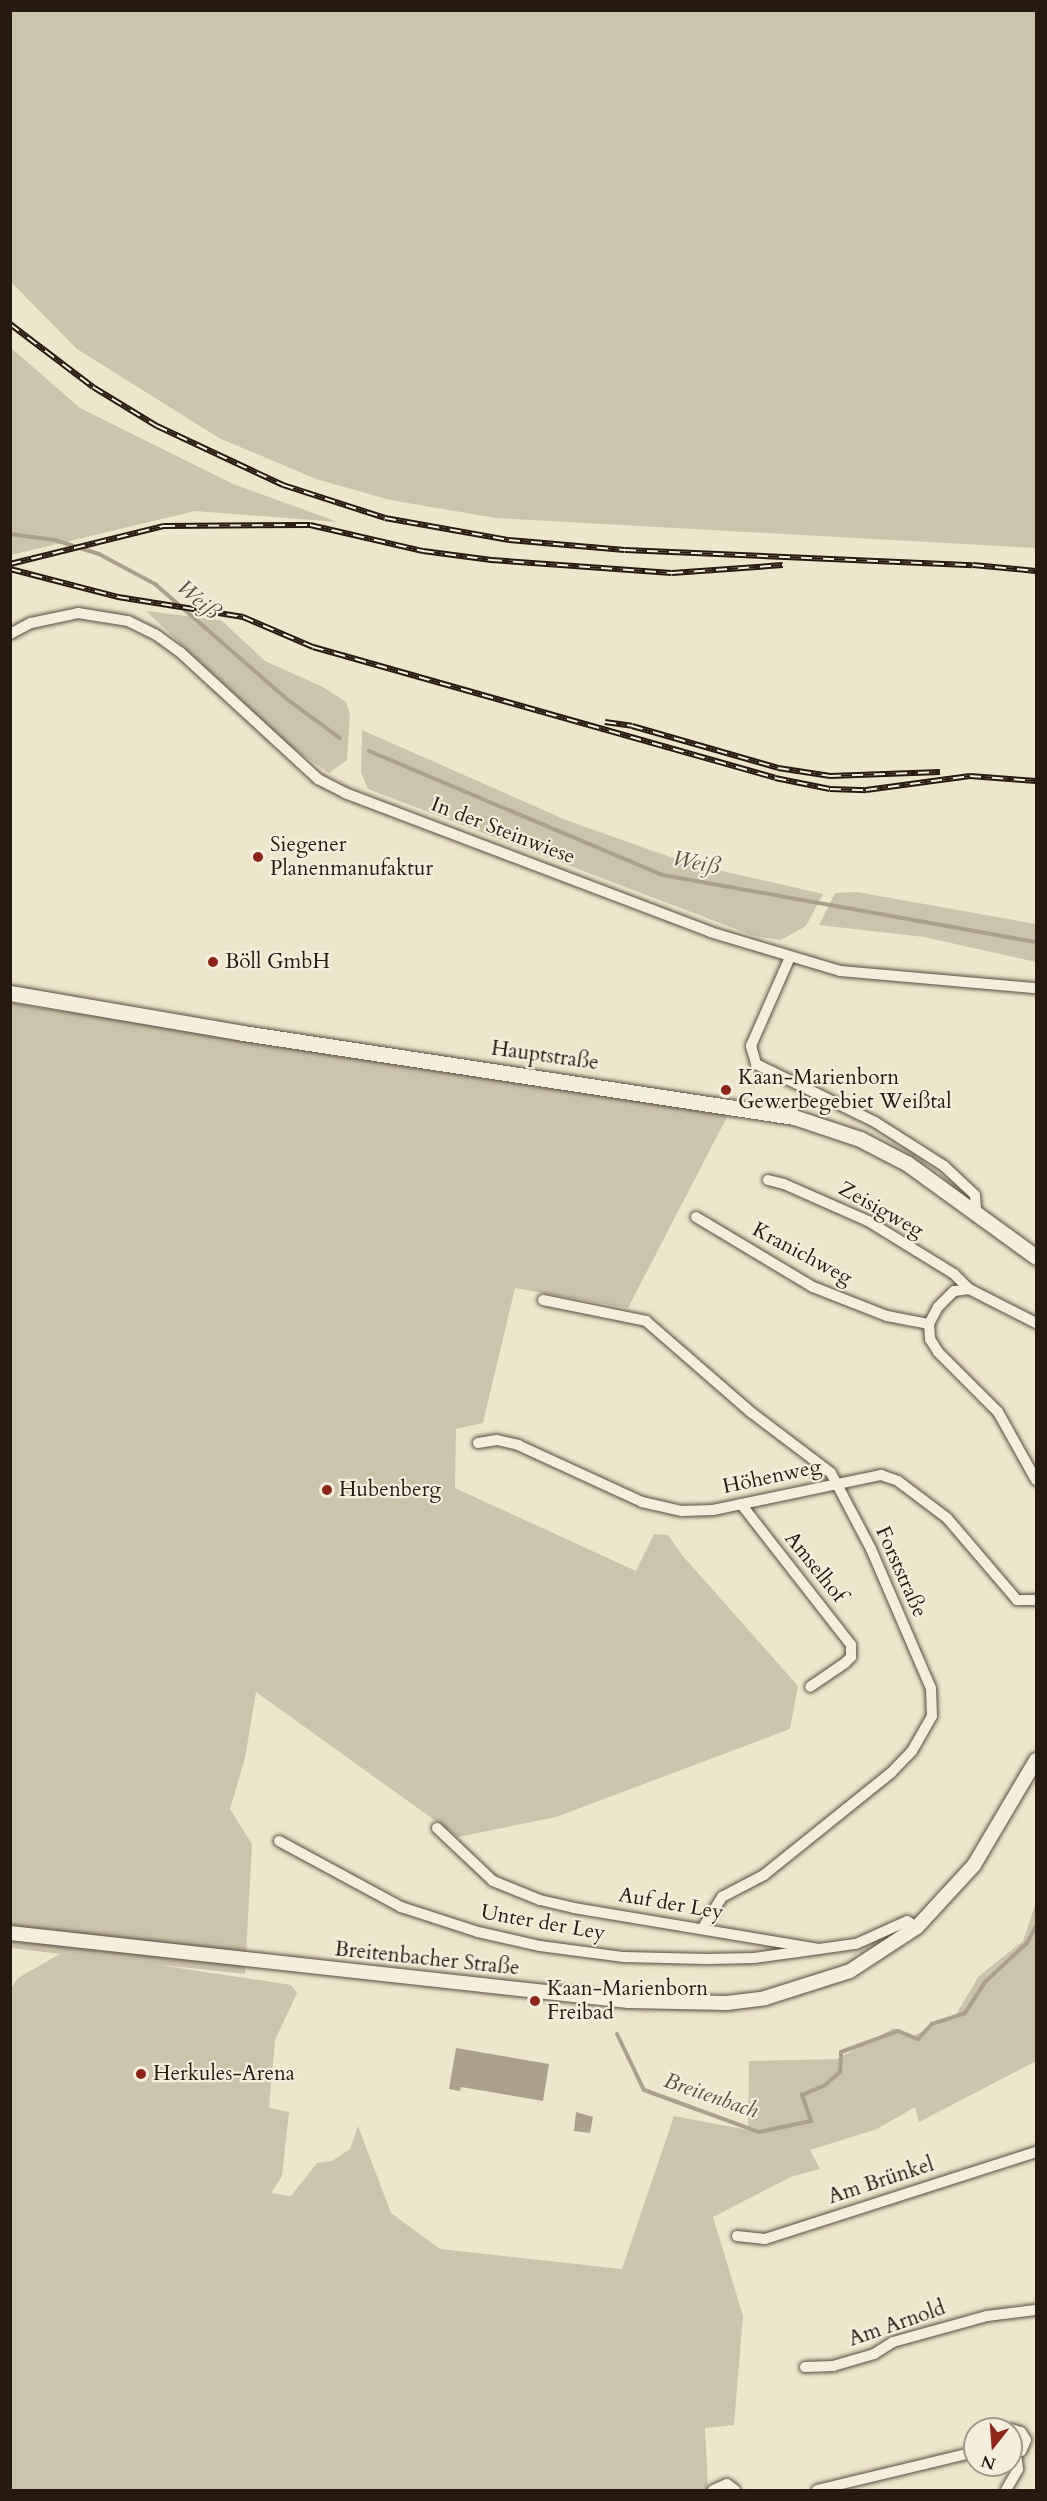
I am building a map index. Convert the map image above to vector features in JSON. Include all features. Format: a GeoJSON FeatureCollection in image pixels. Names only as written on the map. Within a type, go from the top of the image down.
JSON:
{"type":"FeatureCollection","features":[{"type":"Feature","properties":{"kind":"main road","name":"Hauptstraße"},"geometry":{"type":"LineString","coordinates":[[10,993],[266,1036],[794,1117],[860,1139],[908,1164],[976,1211],[1036,1257]]}},
{"type":"Feature","properties":{"kind":"street","name":"In der Steinwiese"},"geometry":{"type":"LineString","coordinates":[[10,634],[31,623],[68,614],[104,615],[128,621],[155,633],[180,652],[318,779],[345,793],[710,932],[840,971],[1036,988]]}},
{"type":"Feature","properties":{"kind":"street"},"geometry":{"type":"LineString","coordinates":[[790,957],[751,1046],[756,1064],[875,1122],[944,1166],[975,1195],[976,1211]]}},
{"type":"Feature","properties":{"kind":"street","name":"Zeisigweg"},"geometry":{"type":"LineString","coordinates":[[768,1180],[784,1184],[868,1221],[954,1274],[969,1289]]}},
{"type":"Feature","properties":{"kind":"street","name":"Kranichweg"},"geometry":{"type":"LineString","coordinates":[[696,1217],[813,1287],[887,1316],[929,1324]]}},
{"type":"Feature","properties":{"kind":"street"},"geometry":{"type":"LineString","coordinates":[[1036,1323],[969,1289],[954,1291],[938,1307],[929,1324],[930,1339],[938,1352],[998,1412],[1036,1479]]}},
{"type":"Feature","properties":{"kind":"street","name":"Forststraße"},"geometry":{"type":"LineString","coordinates":[[543,1299],[646,1321],[752,1413],[831,1473],[875,1559],[931,1688],[932,1716],[912,1751],[892,1772],[764,1875],[722,1897],[703,1927]]}},
{"type":"Feature","properties":{"kind":"street","name":"Höhenweg"},"geometry":{"type":"LineString","coordinates":[[478,1443],[497,1440],[518,1445],[657,1507],[702,1512],[881,1475],[898,1480],[946,1518],[1017,1600],[1036,1600]]}},
{"type":"Feature","properties":{"kind":"street","name":"Amselhof"},"geometry":{"type":"LineString","coordinates":[[741,1504],[846,1635],[851,1657],[810,1687]]}},
{"type":"Feature","properties":{"kind":"street","name":"Breitenbacher Straße"},"geometry":{"type":"LineString","coordinates":[[10,1933],[466,1985],[683,2004],[726,2003],[808,1987],[850,1971],[916,1928],[974,1865],[1036,1760]]}},
{"type":"Feature","properties":{"kind":"street","name":"Auf der Ley"},"geometry":{"type":"LineString","coordinates":[[437,1828],[479,1870],[509,1889],[574,1908],[703,1927],[819,1949],[856,1944],[907,1921],[916,1928]]}},
{"type":"Feature","properties":{"kind":"street","name":"Unter der Ley"},"geometry":{"type":"LineString","coordinates":[[279,1840],[401,1907],[522,1942],[624,1957],[754,1958],[819,1949]]}},
{"type":"Feature","properties":{"kind":"street","name":"Am Brünkel"},"geometry":{"type":"LineString","coordinates":[[737,2236],[765,2239],[1036,2152]]}},
{"type":"Feature","properties":{"kind":"street","name":"Am Arnold"},"geometry":{"type":"LineString","coordinates":[[805,2367],[832,2366],[874,2354],[893,2342],[987,2316],[1036,2310]]}},
{"type":"Feature","properties":{"kind":"street"},"geometry":{"type":"LineString","coordinates":[[1023,2447],[1025,2446],[1024,2436],[1036,2430]]}},
{"type":"Feature","properties":{"kind":"street"},"geometry":{"type":"LineString","coordinates":[[817,2490],[963,2455]]}},
{"type":"Feature","properties":{"kind":"street"},"geometry":{"type":"LineString","coordinates":[[713,2490],[726,2484],[735,2490]]}},
{"type":"Feature","properties":{"kind":"shaded area"},"geometry":{"type":"Polygon","coordinates":[[[10,11],[1036,11],[1036,548],[496,518],[390,500],[316,479],[219,438],[77,349],[11,282],[10,11]]]}},
{"type":"Feature","properties":{"kind":"shaded area"},"geometry":{"type":"Polygon","coordinates":[[[10,347],[80,408],[233,484],[338,522],[195,511],[11,555],[10,347]]]}},
{"type":"Feature","properties":{"kind":"shaded area"},"geometry":{"type":"Polygon","coordinates":[[[146,611],[221,620],[265,661],[323,687],[346,702],[350,714],[347,760],[329,773],[286,743],[146,611]]]}},
{"type":"Feature","properties":{"kind":"shaded area"},"geometry":{"type":"Polygon","coordinates":[[[362,730],[566,820],[687,863],[823,894],[806,926],[781,940],[754,936],[368,789],[361,772],[362,730]]]}},
{"type":"Feature","properties":{"kind":"shaded area"},"geometry":{"type":"Polygon","coordinates":[[[857,892],[1036,924],[1036,962],[924,937],[819,925],[835,893],[857,892]]]}},
{"type":"Feature","properties":{"kind":"shaded area"},"geometry":{"type":"Polygon","coordinates":[[[10,1003],[728,1115],[628,1308],[515,1288],[483,1423],[456,1429],[455,1488],[636,1571],[654,1534],[668,1535],[682,1555],[798,1686],[790,1729],[556,1817],[458,1837],[256,1692],[245,1758],[230,1809],[252,1844],[245,1974],[153,1964],[291,1985],[297,1993],[275,2040],[269,2108],[289,2112],[282,2176],[271,2193],[291,2196],[317,2163],[332,2161],[350,2149],[358,2126],[391,2213],[440,2249],[622,2269],[674,2116],[748,2130],[749,2061],[837,2059],[894,2028],[911,2037],[955,2016],[979,1976],[1023,1941],[1036,1902],[1036,2061],[919,2122],[915,2107],[877,2129],[810,2150],[820,2169],[791,2177],[713,2217],[743,2316],[734,2425],[705,2428],[708,2490],[11,2490],[11,1988],[18,1978],[60,1954],[11,1948],[10,1003]]]}},
{"type":"Feature","properties":{"kind":"shaded area"},"geometry":{"type":"Polygon","coordinates":[[[456,2048],[549,2064],[543,2101],[461,2087],[460,2091],[449,2089],[456,2048]]]}},
{"type":"Feature","properties":{"kind":"shaded area"},"geometry":{"type":"Polygon","coordinates":[[[576,2112],[593,2117],[590,2133],[574,2131],[576,2112]]]}},
{"type":"Feature","properties":{"kind":"waterway","name":"Weiß"},"geometry":{"type":"LineString","coordinates":[[10,534],[55,540],[99,554],[155,584],[288,700],[340,738]]}},
{"type":"Feature","properties":{"kind":"waterway","name":"Weiß"},"geometry":{"type":"LineString","coordinates":[[369,751],[663,875],[1036,942]]}},
{"type":"Feature","properties":{"kind":"waterway","name":"Breitenbach"},"geometry":{"type":"LineString","coordinates":[[617,2034],[644,2090],[759,2132],[811,2121],[802,2095],[825,2085],[840,2072],[841,2052],[898,2031],[918,2039],[932,2024],[965,2013],[986,1981],[1027,1943],[1036,1926]]}},
{"type":"Feature","properties":{"kind":"railway"},"geometry":{"type":"LineString","coordinates":[[10,324],[93,387],[157,426],[283,485],[385,518],[509,540],[625,550],[973,565],[1036,571]]}},
{"type":"Feature","properties":{"kind":"railway"},"geometry":{"type":"LineString","coordinates":[[10,564],[164,526],[310,525],[423,551],[491,560],[672,573],[783,565]]}},
{"type":"Feature","properties":{"kind":"railway"},"geometry":{"type":"LineString","coordinates":[[10,569],[118,597],[243,617],[313,647],[775,778],[830,789],[866,790],[970,776],[1036,781]]}},
{"type":"Feature","properties":{"kind":"railway"},"geometry":{"type":"LineString","coordinates":[[605,722],[632,726],[778,768],[830,776],[940,772]]}},
{"type":"Feature","properties":{"kind":"place","name":"Siegener Planenmanufaktur"},"geometry":{"type":"Point","coordinates":[258,857]}},
{"type":"Feature","properties":{"kind":"place","name":"Böll GmbH"},"geometry":{"type":"Point","coordinates":[213,962]}},
{"type":"Feature","properties":{"kind":"place","name":"Kaan-Marienborn Gewerbegebiet Weißtal"},"geometry":{"type":"Point","coordinates":[726,1090]}},
{"type":"Feature","properties":{"kind":"place","name":"Hubenberg"},"geometry":{"type":"Point","coordinates":[327,1490]}},
{"type":"Feature","properties":{"kind":"place","name":"Kaan-Marienborn Freibad"},"geometry":{"type":"Point","coordinates":[535,2001]}},
{"type":"Feature","properties":{"kind":"place","name":"Herkules-Arena"},"geometry":{"type":"Point","coordinates":[141,2074]}}]}
